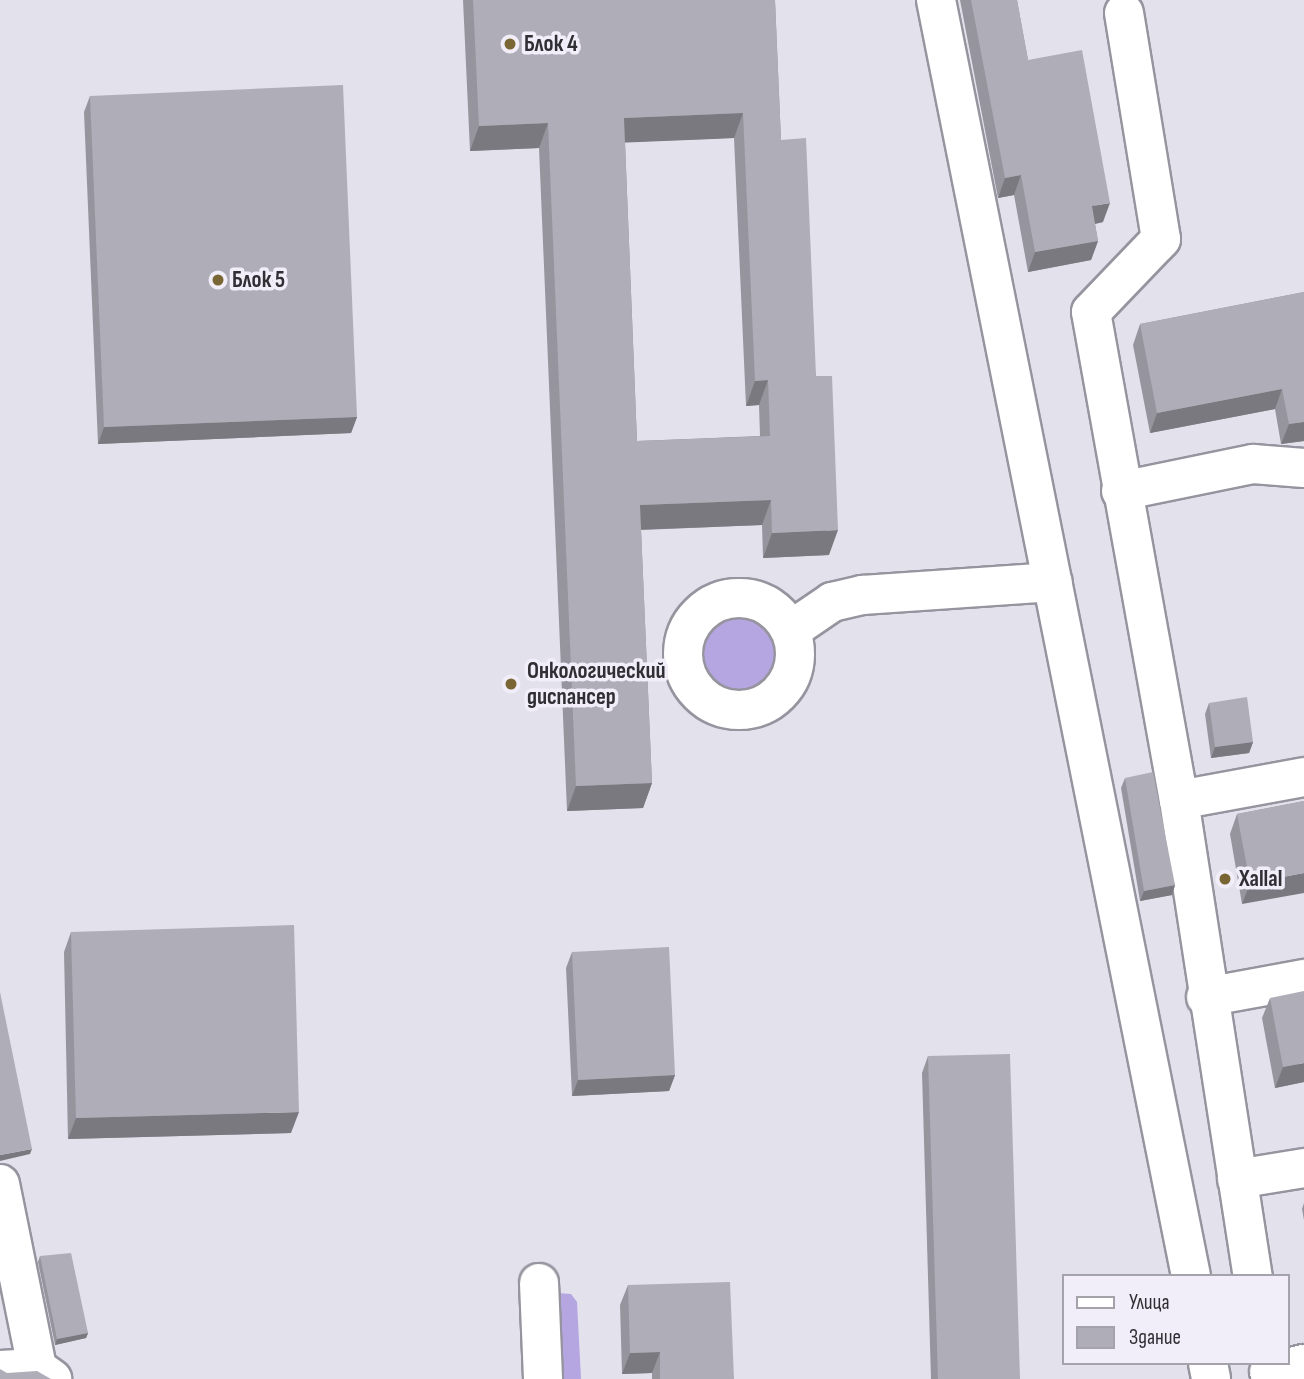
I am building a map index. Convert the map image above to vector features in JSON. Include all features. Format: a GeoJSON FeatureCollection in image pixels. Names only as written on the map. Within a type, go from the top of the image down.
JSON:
{"type":"FeatureCollection","features":[{"type":"Feature","properties":{"kind":"street"},"geometry":{"type":"LineString","coordinates":[[936,0],[1191,1274]]}},
{"type":"Feature","properties":{"kind":"street"},"geometry":{"type":"LineString","coordinates":[[1124,13],[1161,239],[1091,312],[1121,491],[1179,800],[1206,997],[1253,1274]]}},
{"type":"Feature","properties":{"kind":"street"},"geometry":{"type":"LineString","coordinates":[[1121,491],[1253,464],[1304,468]]}},
{"type":"Feature","properties":{"kind":"street"},"geometry":{"type":"LineString","coordinates":[[791,630],[832,602],[863,595],[1053,582]]}},
{"type":"Feature","properties":{"kind":"street"},"geometry":{"type":"LineString","coordinates":[[1179,800],[1304,777]]}},
{"type":"Feature","properties":{"kind":"street"},"geometry":{"type":"LineString","coordinates":[[1206,997],[1304,979]]}},
{"type":"Feature","properties":{"kind":"street"},"geometry":{"type":"LineString","coordinates":[[1237,1179],[1304,1168]]}},
{"type":"Feature","properties":{"kind":"street"},"geometry":{"type":"LineString","coordinates":[[0,1184],[29,1372]]}},
{"type":"Feature","properties":{"kind":"street"},"geometry":{"type":"LineString","coordinates":[[539,1283],[543,1379]]}},
{"type":"Feature","properties":{"kind":"shaded area"},"geometry":{"type":"Polygon","coordinates":[[[732,615],[748,615],[762,621],[773,632],[779,646],[779,662],[773,676],[762,687],[748,693],[732,693],[718,687],[707,676],[701,662],[701,646],[707,632],[718,621],[732,615]]]}},
{"type":"Feature","properties":{"kind":"shaded area"},"geometry":{"type":"Polygon","coordinates":[[[557,1293],[571,1294],[577,1302],[581,1379],[554,1379],[557,1293]]]}},
{"type":"Feature","properties":{"kind":"building"},"geometry":{"type":"Polygon","coordinates":[[[473,0],[775,0],[781,140],[806,138],[816,376],[832,376],[838,530],[772,533],[771,500],[640,505],[652,783],[576,786],[548,123],[479,126],[473,0]],[[743,113],[624,118],[637,441],[770,436],[768,380],[755,381],[743,113]]]}},
{"type":"Feature","properties":{"kind":"building"},"geometry":{"type":"Polygon","coordinates":[[[971,0],[1017,0],[1028,60],[1082,50],[1110,203],[1092,206],[1098,241],[1035,252],[1021,175],[1005,178],[971,0]]]}},
{"type":"Feature","properties":{"kind":"building","name":"Блок 5"},"geometry":{"type":"Polygon","coordinates":[[[343,85],[357,417],[104,427],[90,96],[343,85]]]}},
{"type":"Feature","properties":{"kind":"building"},"geometry":{"type":"Polygon","coordinates":[[[1304,292],[1304,422],[1289,424],[1282,389],[1157,413],[1140,324],[1304,292]]]}},
{"type":"Feature","properties":{"kind":"building"},"geometry":{"type":"Polygon","coordinates":[[[1247,697],[1253,742],[1215,747],[1209,703],[1247,697]]]}},
{"type":"Feature","properties":{"kind":"building"},"geometry":{"type":"Polygon","coordinates":[[[1153,772],[1175,885],[1144,891],[1125,778],[1153,772]]]}},
{"type":"Feature","properties":{"kind":"building"},"geometry":{"type":"Polygon","coordinates":[[[1304,801],[1304,873],[1250,883],[1237,814],[1304,801]]]}},
{"type":"Feature","properties":{"kind":"building"},"geometry":{"type":"Polygon","coordinates":[[[294,925],[299,1112],[76,1118],[71,932],[294,925]]]}},
{"type":"Feature","properties":{"kind":"building"},"geometry":{"type":"Polygon","coordinates":[[[669,947],[675,1075],[578,1080],[572,952],[669,947]]]}},
{"type":"Feature","properties":{"kind":"building"},"geometry":{"type":"Polygon","coordinates":[[[1304,991],[1304,1063],[1283,1067],[1270,998],[1304,991]]]}},
{"type":"Feature","properties":{"kind":"building"},"geometry":{"type":"Polygon","coordinates":[[[0,992],[32,1149],[0,1155],[0,992]]]}},
{"type":"Feature","properties":{"kind":"building"},"geometry":{"type":"Polygon","coordinates":[[[1010,1054],[1020,1379],[938,1379],[928,1056],[1010,1054]]]}},
{"type":"Feature","properties":{"kind":"building"},"geometry":{"type":"Polygon","coordinates":[[[71,1253],[88,1333],[57,1339],[40,1256],[71,1253]]]}},
{"type":"Feature","properties":{"kind":"building"},"geometry":{"type":"Polygon","coordinates":[[[730,1282],[734,1379],[660,1379],[660,1352],[630,1353],[628,1285],[730,1282]]]}},
{"type":"Feature","properties":{"kind":"building"},"geometry":{"type":"Polygon","coordinates":[[[0,1369],[7,1373],[37,1371],[51,1379],[0,1379],[0,1369]]]}},
{"type":"Feature","properties":{"kind":"place","name":"Блок 4"},"geometry":{"type":"Point","coordinates":[510,44]}},
{"type":"Feature","properties":{"kind":"place","name":"Блок 5"},"geometry":{"type":"Point","coordinates":[218,280]}},
{"type":"Feature","properties":{"kind":"place","name":"Онкологический диспансер"},"geometry":{"type":"Point","coordinates":[511,684]}},
{"type":"Feature","properties":{"kind":"place","name":"Xallal"},"geometry":{"type":"Point","coordinates":[1225,879]}}]}
